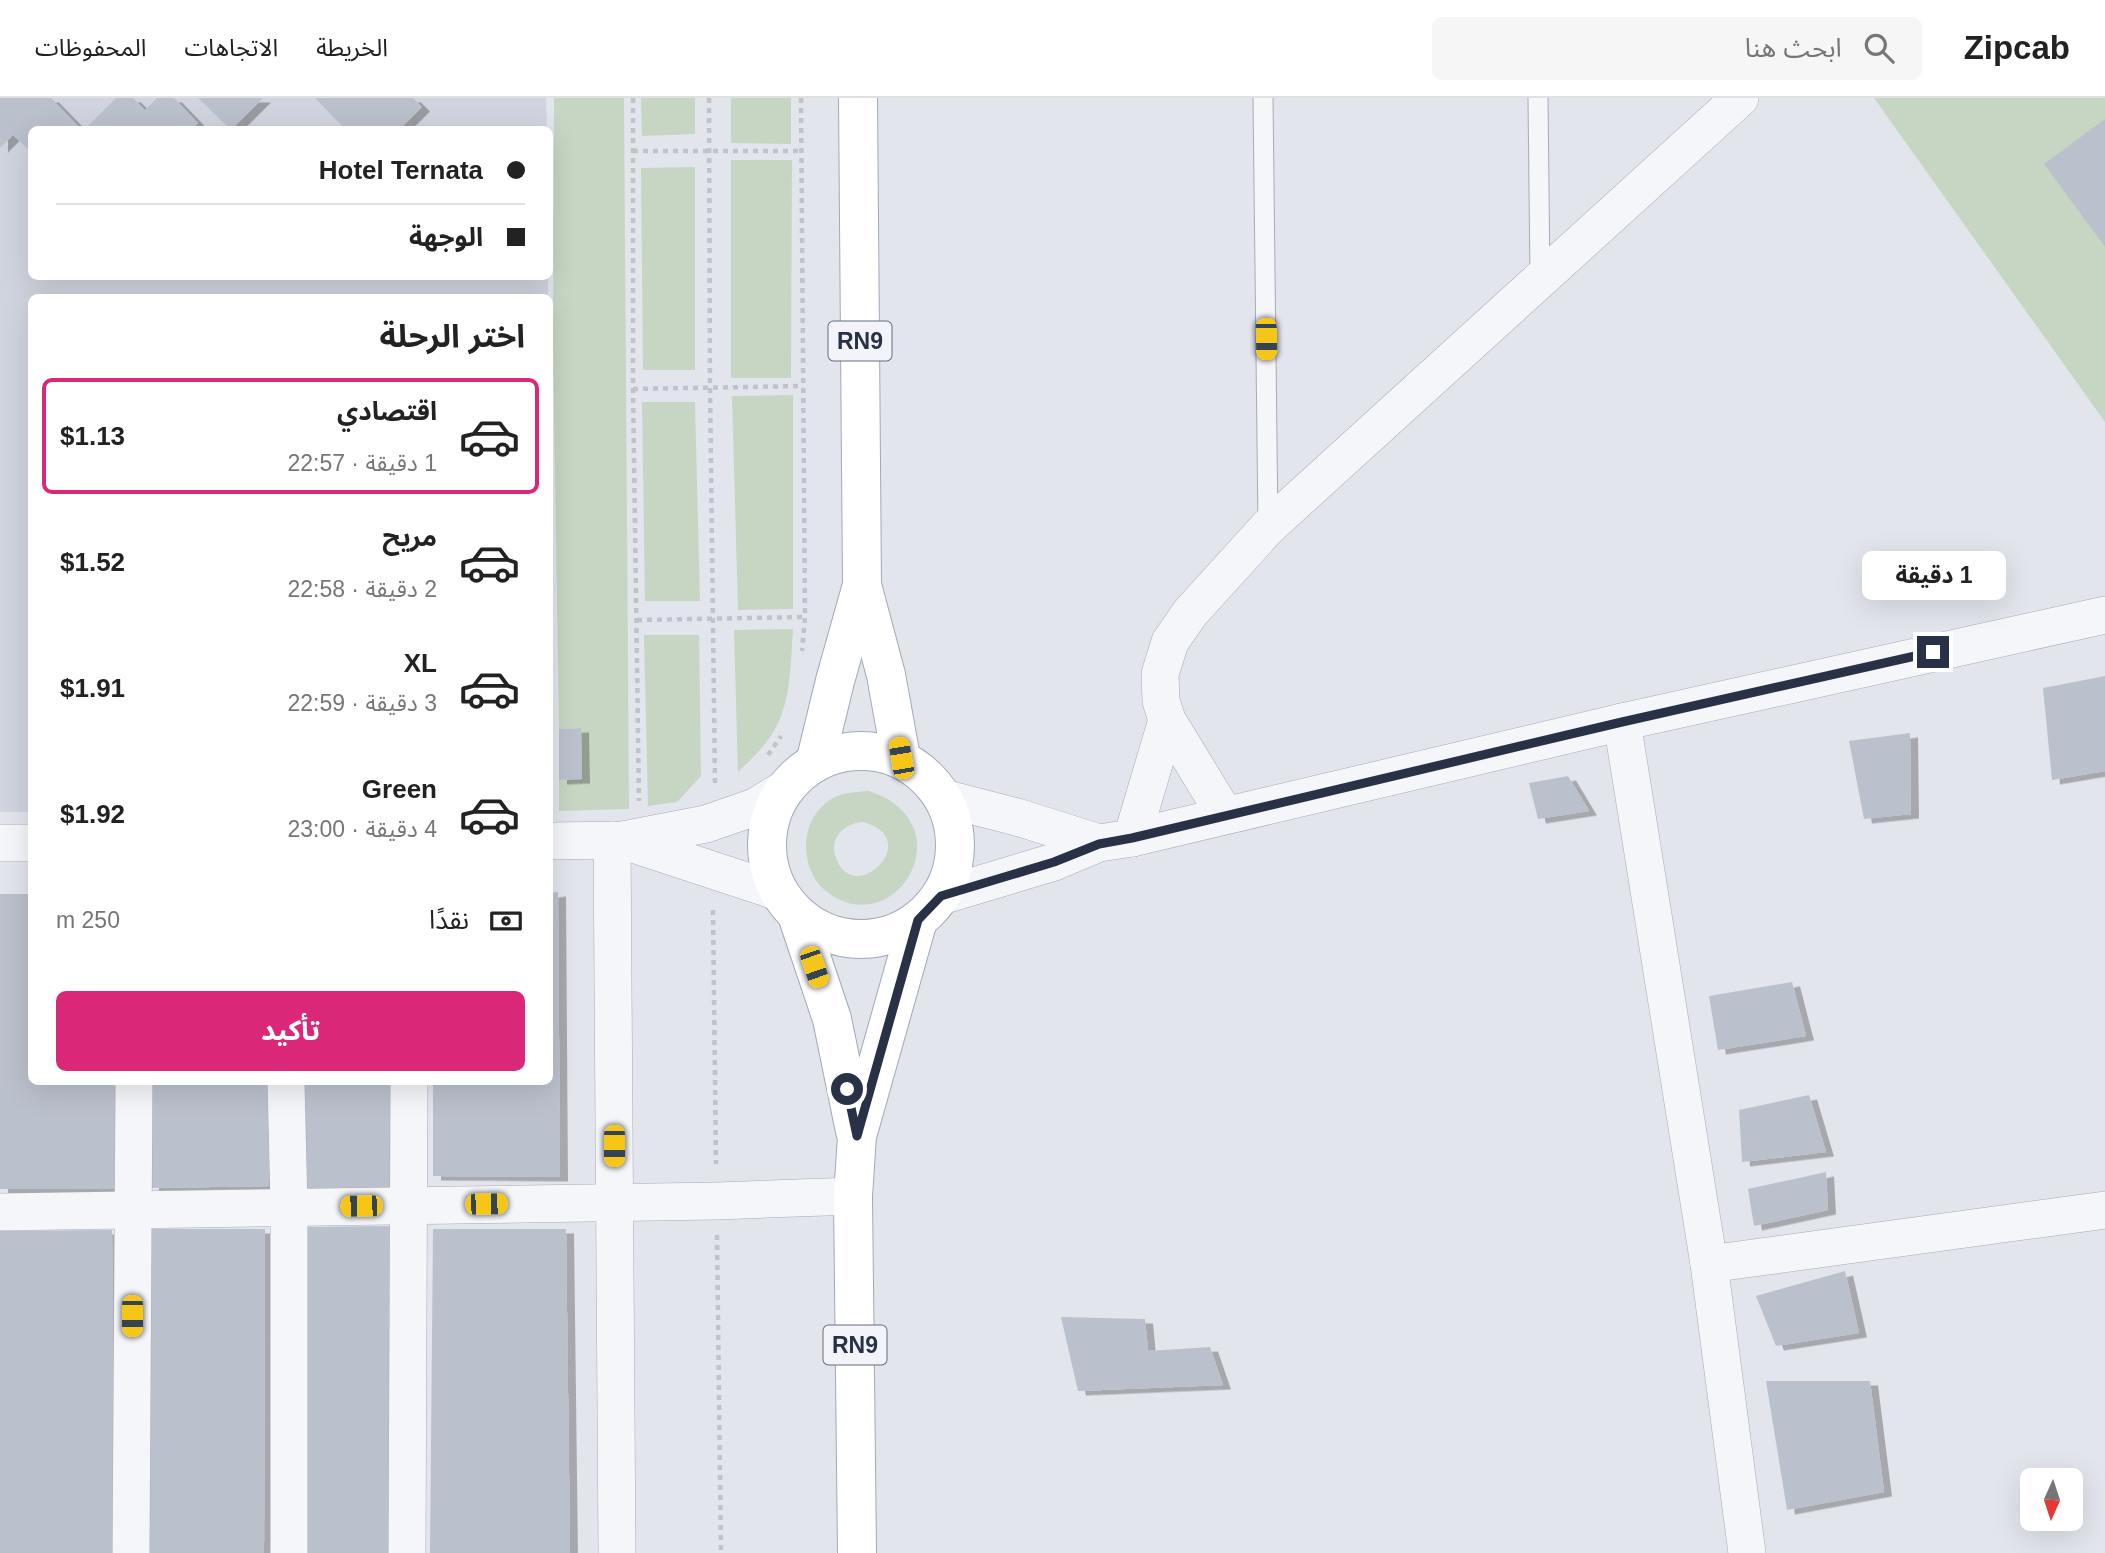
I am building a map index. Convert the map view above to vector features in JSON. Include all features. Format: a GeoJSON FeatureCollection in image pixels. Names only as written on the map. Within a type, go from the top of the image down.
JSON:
{"type":"FeatureCollection","features":[{"type":"Feature","properties":{"kind":"main road","name":"RN9"},"geometry":{"type":"LineString","coordinates":[[858,98],[862,585],[886,675],[901,758]]}},
{"type":"Feature","properties":{"kind":"main road","name":"RN9"},"geometry":{"type":"LineString","coordinates":[[815,763],[862,585]]}},
{"type":"Feature","properties":{"kind":"main road","name":"RN9"},"geometry":{"type":"LineString","coordinates":[[857,1136],[832,1019],[788,903],[769,866],[767,838],[773,812],[774,774],[800,774],[815,763],[843,753],[872,752],[901,758],[924,776],[943,798],[952,822],[956,848],[952,873],[930,908],[857,1136],[853,1196],[857,1553]]}},
{"type":"Feature","properties":{"kind":"main road"},"geometry":{"type":"LineString","coordinates":[[788,903],[825,932],[856,940],[889,935],[930,908]]}},
{"type":"Feature","properties":{"kind":"street"},"geometry":{"type":"LineString","coordinates":[[1225,815],[1167,720],[1161,701],[1160,674],[1170,642],[1189,613],[1268,527],[1740,98]]}},
{"type":"Feature","properties":{"kind":"street"},"geometry":{"type":"LineString","coordinates":[[930,908],[1116,841],[1622,722],[2105,615]]}},
{"type":"Feature","properties":{"kind":"street"},"geometry":{"type":"LineString","coordinates":[[1116,841],[1167,720]]}},
{"type":"Feature","properties":{"kind":"street"},"geometry":{"type":"LineString","coordinates":[[1622,722],[1709,1264],[1747,1553]]}},
{"type":"Feature","properties":{"kind":"street"},"geometry":{"type":"LineString","coordinates":[[553,841],[617,840],[706,824],[755,807],[774,774]]}},
{"type":"Feature","properties":{"kind":"street"},"geometry":{"type":"LineString","coordinates":[[943,798],[1116,841]]}},
{"type":"Feature","properties":{"kind":"street"},"geometry":{"type":"LineString","coordinates":[[617,840],[788,903]]}},
{"type":"Feature","properties":{"kind":"street"},"geometry":{"type":"LineString","coordinates":[[617,840],[617,1553]]}},
{"type":"Feature","properties":{"kind":"street"},"geometry":{"type":"LineString","coordinates":[[0,843],[28,843]]}},
{"type":"Feature","properties":{"kind":"street"},"geometry":{"type":"LineString","coordinates":[[131,1553],[134,1085]]}},
{"type":"Feature","properties":{"kind":"street"},"geometry":{"type":"LineString","coordinates":[[286,1085],[289,1207],[289,1553]]}},
{"type":"Feature","properties":{"kind":"street"},"geometry":{"type":"LineString","coordinates":[[407,1553],[409,1085]]}},
{"type":"Feature","properties":{"kind":"street"},"geometry":{"type":"LineString","coordinates":[[0,1212],[853,1196]]}},
{"type":"Feature","properties":{"kind":"street"},"geometry":{"type":"LineString","coordinates":[[1709,1264],[2105,1210]]}},
{"type":"Feature","properties":{"kind":"lane"},"geometry":{"type":"LineString","coordinates":[[1263,98],[1268,527]]}},
{"type":"Feature","properties":{"kind":"lane"},"geometry":{"type":"LineString","coordinates":[[1538,98],[1540,278]]}},
{"type":"Feature","properties":{"kind":"path"},"geometry":{"type":"LineString","coordinates":[[633,98],[633,390],[639,803]]}},
{"type":"Feature","properties":{"kind":"path"},"geometry":{"type":"LineString","coordinates":[[709,98],[715,783]]}},
{"type":"Feature","properties":{"kind":"path"},"geometry":{"type":"LineString","coordinates":[[801,658],[805,617],[802,98]]}},
{"type":"Feature","properties":{"kind":"path"},"geometry":{"type":"LineString","coordinates":[[633,151],[801,151]]}},
{"type":"Feature","properties":{"kind":"path"},"geometry":{"type":"LineString","coordinates":[[633,390],[710,386],[803,386]]}},
{"type":"Feature","properties":{"kind":"path"},"geometry":{"type":"LineString","coordinates":[[637,620],[805,617]]}},
{"type":"Feature","properties":{"kind":"path"},"geometry":{"type":"LineString","coordinates":[[774,774],[784,731]]}},
{"type":"Feature","properties":{"kind":"shaded area"},"geometry":{"type":"Polygon","coordinates":[[[0,98],[546,98],[547,126],[28,126],[28,280],[548,280],[548,294],[28,294],[28,812],[0,812],[0,98]]]}},
{"type":"Feature","properties":{"kind":"green space"},"geometry":{"type":"Polygon","coordinates":[[[554,98],[624,98],[629,809],[559,811],[559,780],[582,778],[581,728],[559,729],[553,341],[554,98]]]}},
{"type":"Feature","properties":{"kind":"green space"},"geometry":{"type":"Polygon","coordinates":[[[641,98],[695,98],[695,134],[642,136],[641,98]]]}},
{"type":"Feature","properties":{"kind":"green space"},"geometry":{"type":"Polygon","coordinates":[[[731,98],[791,98],[791,144],[731,143],[731,98]]]}},
{"type":"Feature","properties":{"kind":"green space"},"geometry":{"type":"Polygon","coordinates":[[[1874,98],[2105,98],[2105,422],[1874,98]]]}},
{"type":"Feature","properties":{"kind":"green space"},"geometry":{"type":"Polygon","coordinates":[[[731,160],[792,160],[791,378],[731,378],[731,160]]]}},
{"type":"Feature","properties":{"kind":"green space"},"geometry":{"type":"Polygon","coordinates":[[[695,167],[695,370],[643,370],[641,168],[695,167]]]}},
{"type":"Feature","properties":{"kind":"green space"},"geometry":{"type":"Polygon","coordinates":[[[793,395],[793,609],[738,610],[732,396],[793,395]]]}},
{"type":"Feature","properties":{"kind":"green space"},"geometry":{"type":"Polygon","coordinates":[[[642,402],[695,402],[700,601],[645,601],[642,402]]]}},
{"type":"Feature","properties":{"kind":"green space"},"geometry":{"type":"Polygon","coordinates":[[[793,629],[788,689],[780,718],[765,744],[738,772],[734,630],[793,629]]]}},
{"type":"Feature","properties":{"kind":"green space"},"geometry":{"type":"Polygon","coordinates":[[[644,635],[699,635],[701,776],[677,802],[648,806],[644,635]]]}},
{"type":"Feature","properties":{"kind":"green space"},"geometry":{"type":"Polygon","coordinates":[[[869,791],[897,806],[913,825],[917,847],[913,869],[901,887],[883,900],[862,905],[838,899],[820,885],[808,863],[806,842],[811,822],[824,805],[842,795],[869,791]],[[863,822],[845,828],[837,836],[835,855],[843,870],[855,876],[868,874],[879,866],[886,855],[888,842],[881,831],[863,822]]]}},
{"type":"Feature","properties":{"kind":"building"},"geometry":{"type":"Polygon","coordinates":[[[0,98],[51,98],[78,126],[28,126],[28,149],[13,135],[0,148],[0,98]]]}},
{"type":"Feature","properties":{"kind":"building"},"geometry":{"type":"Polygon","coordinates":[[[116,98],[133,98],[145,110],[157,98],[174,98],[198,123],[195,126],[88,126],[116,98]]]}},
{"type":"Feature","properties":{"kind":"building"},"geometry":{"type":"Polygon","coordinates":[[[198,98],[263,98],[235,126],[227,126],[198,98]]]}},
{"type":"Feature","properties":{"kind":"building"},"geometry":{"type":"Polygon","coordinates":[[[315,98],[413,98],[422,107],[403,126],[342,126],[315,98]]]}},
{"type":"Feature","properties":{"kind":"building"},"geometry":{"type":"Polygon","coordinates":[[[2105,119],[2105,247],[2044,164],[2105,119]]]}},
{"type":"Feature","properties":{"kind":"building"},"geometry":{"type":"Polygon","coordinates":[[[2105,676],[2105,771],[2052,780],[2043,688],[2105,676]]]}},
{"type":"Feature","properties":{"kind":"building"},"geometry":{"type":"Polygon","coordinates":[[[581,728],[582,779],[559,780],[559,729],[581,728]]]}},
{"type":"Feature","properties":{"kind":"building"},"geometry":{"type":"Polygon","coordinates":[[[1910,733],[1911,814],[1864,819],[1849,741],[1910,733]]]}},
{"type":"Feature","properties":{"kind":"building"},"geometry":{"type":"Polygon","coordinates":[[[1568,776],[1589,811],[1538,819],[1529,783],[1568,776]]]}},
{"type":"Feature","properties":{"kind":"building"},"geometry":{"type":"Polygon","coordinates":[[[558,892],[560,1177],[433,1176],[433,1085],[553,1085],[553,893],[558,892]]]}},
{"type":"Feature","properties":{"kind":"building"},"geometry":{"type":"Polygon","coordinates":[[[0,894],[28,894],[28,1085],[114,1085],[115,1189],[0,1189],[0,894]]]}},
{"type":"Feature","properties":{"kind":"building"},"geometry":{"type":"Polygon","coordinates":[[[1792,982],[1806,1036],[1718,1050],[1709,996],[1792,982]]]}},
{"type":"Feature","properties":{"kind":"building"},"geometry":{"type":"Polygon","coordinates":[[[149,1085],[267,1085],[269,1186],[151,1188],[149,1085]]]}},
{"type":"Feature","properties":{"kind":"building"},"geometry":{"type":"Polygon","coordinates":[[[301,1085],[390,1085],[392,1187],[302,1188],[301,1085]]]}},
{"type":"Feature","properties":{"kind":"building"},"geometry":{"type":"Polygon","coordinates":[[[1809,1095],[1826,1152],[1742,1162],[1739,1110],[1809,1095]]]}},
{"type":"Feature","properties":{"kind":"building"},"geometry":{"type":"Polygon","coordinates":[[[1826,1172],[1828,1210],[1754,1226],[1748,1189],[1826,1172]]]}},
{"type":"Feature","properties":{"kind":"building"},"geometry":{"type":"Polygon","coordinates":[[[393,1226],[389,1553],[300,1553],[301,1227],[393,1226]]]}},
{"type":"Feature","properties":{"kind":"building"},"geometry":{"type":"Polygon","coordinates":[[[149,1229],[265,1229],[264,1553],[148,1553],[149,1229]]]}},
{"type":"Feature","properties":{"kind":"building"},"geometry":{"type":"Polygon","coordinates":[[[433,1229],[566,1229],[570,1553],[430,1553],[433,1229]]]}},
{"type":"Feature","properties":{"kind":"building"},"geometry":{"type":"Polygon","coordinates":[[[112,1230],[114,1553],[0,1553],[0,1231],[112,1230]]]}},
{"type":"Feature","properties":{"kind":"building"},"geometry":{"type":"Polygon","coordinates":[[[1845,1271],[1859,1333],[1776,1346],[1756,1296],[1845,1271]]]}},
{"type":"Feature","properties":{"kind":"building"},"geometry":{"type":"Polygon","coordinates":[[[1061,1317],[1145,1319],[1148,1351],[1210,1347],[1223,1385],[1078,1391],[1061,1317]]]}},
{"type":"Feature","properties":{"kind":"building"},"geometry":{"type":"Polygon","coordinates":[[[1766,1381],[1870,1381],[1884,1492],[1787,1510],[1766,1381]]]}},
{"type":"Feature","properties":{"kind":"route"},"geometry":{"type":"LineString","coordinates":[[847,1089],[857,1136],[918,920],[941,896],[1054,862],[1099,844],[1933,652]]}}]}
